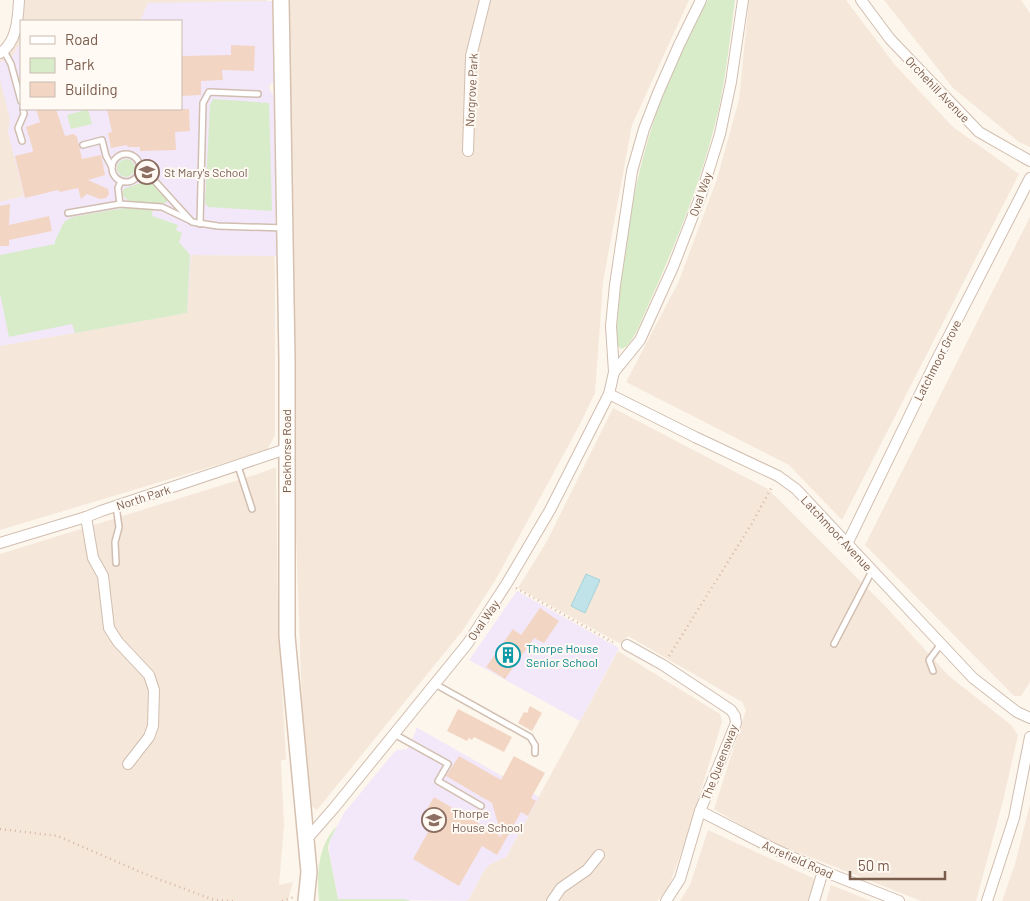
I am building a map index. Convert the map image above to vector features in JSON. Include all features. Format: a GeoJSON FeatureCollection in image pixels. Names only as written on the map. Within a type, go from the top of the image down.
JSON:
{"type":"FeatureCollection","features":[{"type":"Feature","properties":{"kind":"main road","name":"Packhorse Road"},"geometry":{"type":"LineString","coordinates":[[281,0],[287,360],[287,636],[309,872],[306,901]]}},
{"type":"Feature","properties":{"kind":"street"},"geometry":{"type":"LineString","coordinates":[[2,52],[13,37],[19,0]]}},
{"type":"Feature","properties":{"kind":"street","name":"Norgrove Park"},"geometry":{"type":"LineString","coordinates":[[468,151],[471,56],[485,0]]}},
{"type":"Feature","properties":{"kind":"street","name":"Oval Way"},"geometry":{"type":"LineString","coordinates":[[306,840],[468,643],[507,583],[550,510],[609,394],[614,372],[611,326],[617,265],[632,171],[644,129],[658,93],[701,0]]}},
{"type":"Feature","properties":{"kind":"street","name":"Oval Way"},"geometry":{"type":"LineString","coordinates":[[614,372],[640,340],[673,267],[701,195],[720,134],[731,82],[743,0]]}},
{"type":"Feature","properties":{"kind":"street","name":"Orchehill Avenue"},"geometry":{"type":"LineString","coordinates":[[861,0],[890,39],[979,132],[1030,161]]}},
{"type":"Feature","properties":{"kind":"street","name":"Latchmoor Grove"},"geometry":{"type":"LineString","coordinates":[[846,544],[936,361],[1030,178]]}},
{"type":"Feature","properties":{"kind":"street","name":"Latchmoor Avenue"},"geometry":{"type":"LineString","coordinates":[[609,394],[778,476],[796,489],[973,678],[1017,712],[1030,718]]}},
{"type":"Feature","properties":{"kind":"street","name":"North Park"},"geometry":{"type":"LineString","coordinates":[[0,543],[86,517],[286,449]]}},
{"type":"Feature","properties":{"kind":"street"},"geometry":{"type":"LineString","coordinates":[[86,517],[93,558],[103,576],[109,628],[118,642],[149,675],[154,690],[153,726],[149,737],[128,764]]}},
{"type":"Feature","properties":{"kind":"street","name":"The Queensway"},"geometry":{"type":"LineString","coordinates":[[627,645],[663,665],[731,710],[735,716],[736,723],[700,811],[680,879],[666,901]]}},
{"type":"Feature","properties":{"kind":"street"},"geometry":{"type":"LineString","coordinates":[[987,901],[1014,818],[1030,737]]}},
{"type":"Feature","properties":{"kind":"street","name":"Acrefield Road"},"geometry":{"type":"LineString","coordinates":[[700,811],[772,848],[823,871],[899,901]]}},
{"type":"Feature","properties":{"kind":"street"},"geometry":{"type":"LineString","coordinates":[[552,901],[561,888],[587,870],[599,855]]}},
{"type":"Feature","properties":{"kind":"street"},"geometry":{"type":"LineString","coordinates":[[814,901],[823,871]]}},
{"type":"Feature","properties":{"kind":"lane"},"geometry":{"type":"LineString","coordinates":[[2,52],[12,64],[20,98]]}},
{"type":"Feature","properties":{"kind":"lane"},"geometry":{"type":"LineString","coordinates":[[200,224],[203,103],[209,92],[258,94]]}},
{"type":"Feature","properties":{"kind":"lane"},"geometry":{"type":"LineString","coordinates":[[22,141],[18,128],[24,114],[23,110]]}},
{"type":"Feature","properties":{"kind":"lane"},"geometry":{"type":"LineString","coordinates":[[82,145],[102,140],[114,176],[121,181],[131,182],[140,172],[136,159],[128,155],[120,156],[113,162],[112,167]]}},
{"type":"Feature","properties":{"kind":"lane"},"geometry":{"type":"LineString","coordinates":[[140,172],[152,178],[192,222]]}},
{"type":"Feature","properties":{"kind":"lane"},"geometry":{"type":"LineString","coordinates":[[120,204],[118,188],[121,181]]}},
{"type":"Feature","properties":{"kind":"lane"},"geometry":{"type":"LineString","coordinates":[[68,214],[120,204],[162,207],[200,224],[285,228]]}},
{"type":"Feature","properties":{"kind":"lane"},"geometry":{"type":"LineString","coordinates":[[238,466],[252,508]]}},
{"type":"Feature","properties":{"kind":"lane"},"geometry":{"type":"LineString","coordinates":[[116,506],[119,527],[115,542],[116,563]]}},
{"type":"Feature","properties":{"kind":"lane"},"geometry":{"type":"LineString","coordinates":[[834,644],[872,571]]}},
{"type":"Feature","properties":{"kind":"lane"},"geometry":{"type":"LineString","coordinates":[[933,671],[929,660],[941,644]]}},
{"type":"Feature","properties":{"kind":"lane"},"geometry":{"type":"LineString","coordinates":[[434,684],[530,738],[535,744],[535,753]]}},
{"type":"Feature","properties":{"kind":"lane"},"geometry":{"type":"LineString","coordinates":[[394,734],[448,764],[438,781],[481,806]]}},
{"type":"Feature","properties":{"kind":"path"},"geometry":{"type":"LineString","coordinates":[[663,665],[751,526],[778,476]]}},
{"type":"Feature","properties":{"kind":"path"},"geometry":{"type":"LineString","coordinates":[[507,583],[620,646],[627,645]]}},
{"type":"Feature","properties":{"kind":"path"},"geometry":{"type":"LineString","coordinates":[[0,829],[58,836],[145,874],[214,900],[234,901]]}},
{"type":"Feature","properties":{"kind":"shaded area"},"geometry":{"type":"Polygon","coordinates":[[[24,0],[267,0],[275,273],[275,435],[267,450],[0,530],[0,57],[16,43],[20,22],[20,110],[182,110],[182,20],[20,20],[24,0]]]}},
{"type":"Feature","properties":{"kind":"shaded area"},"geometry":{"type":"Polygon","coordinates":[[[288,0],[689,0],[632,125],[603,282],[595,393],[496,579],[463,630],[317,810],[312,807],[302,706],[295,508],[294,305],[288,0]]]}},
{"type":"Feature","properties":{"kind":"shaded area"},"geometry":{"type":"Polygon","coordinates":[[[749,0],[846,0],[895,65],[953,127],[1019,174],[842,520],[789,465],[626,382],[678,283],[717,179],[739,100],[749,0]]]}},
{"type":"Feature","properties":{"kind":"shaded area"},"geometry":{"type":"Polygon","coordinates":[[[884,0],[1021,0],[1030,13],[1030,147],[1019,142],[953,88],[884,0]]]}},
{"type":"Feature","properties":{"kind":"shaded area","name":"St Mary's School"},"geometry":{"type":"Polygon","coordinates":[[[272,1],[274,82],[268,86],[274,97],[278,256],[191,255],[187,313],[0,346],[0,202],[24,196],[8,132],[10,119],[0,80],[0,62],[13,55],[20,44],[20,110],[182,110],[182,20],[140,20],[148,3],[272,1]]]}},
{"type":"Feature","properties":{"kind":"shaded area"},"geometry":{"type":"Polygon","coordinates":[[[1030,217],[1030,682],[1021,696],[1014,696],[865,545],[1030,217]]]}},
{"type":"Feature","properties":{"kind":"shaded area"},"geometry":{"type":"Polygon","coordinates":[[[613,408],[768,489],[887,608],[949,676],[1011,725],[1018,735],[1003,801],[976,901],[921,901],[762,838],[714,809],[746,710],[742,702],[628,636],[621,644],[518,588],[547,541],[613,408]]]}},
{"type":"Feature","properties":{"kind":"shaded area"},"geometry":{"type":"Polygon","coordinates":[[[276,467],[278,616],[286,759],[281,761],[284,825],[279,885],[293,882],[288,901],[0,901],[0,554],[276,467]]]}},
{"type":"Feature","properties":{"kind":"shaded area"},"geometry":{"type":"Polygon","coordinates":[[[517,591],[619,648],[580,721],[469,660],[517,591]]]}},
{"type":"Feature","properties":{"kind":"shaded area"},"geometry":{"type":"Polygon","coordinates":[[[618,651],[720,714],[722,722],[686,839],[668,889],[657,901],[466,901],[469,899],[483,872],[490,864],[506,857],[618,651]]]}},
{"type":"Feature","properties":{"kind":"shaded area","name":"Thorpe House School"},"geometry":{"type":"Polygon","coordinates":[[[416,727],[539,797],[506,857],[490,864],[483,872],[469,899],[466,901],[338,899],[329,852],[330,840],[344,813],[396,750],[407,749],[416,731],[416,727]]]}},
{"type":"Feature","properties":{"kind":"shaded area"},"geometry":{"type":"Polygon","coordinates":[[[1030,804],[1030,901],[1002,901],[1015,864],[1030,804]]]}},
{"type":"Feature","properties":{"kind":"shaded area"},"geometry":{"type":"Polygon","coordinates":[[[708,830],[815,879],[808,901],[680,901],[690,885],[708,830]]]}},
{"type":"Feature","properties":{"kind":"shaded area"},"geometry":{"type":"Polygon","coordinates":[[[831,885],[871,901],[826,901],[831,885]]]}},
{"type":"Feature","properties":{"kind":"green space"},"geometry":{"type":"Polygon","coordinates":[[[708,0],[735,0],[717,116],[699,179],[673,249],[631,341],[623,348],[619,347],[616,341],[619,296],[632,208],[641,164],[668,80],[708,0]]]}},
{"type":"Feature","properties":{"kind":"green space"},"geometry":{"type":"Polygon","coordinates":[[[213,99],[269,103],[272,211],[208,207],[205,203],[210,105],[213,99]]]}},
{"type":"Feature","properties":{"kind":"green space"},"geometry":{"type":"Polygon","coordinates":[[[88,110],[92,124],[71,129],[67,115],[88,110]]]}},
{"type":"Feature","properties":{"kind":"green space"},"geometry":{"type":"Polygon","coordinates":[[[126,159],[132,162],[135,168],[132,174],[126,177],[120,174],[117,168],[120,162],[126,159]]]}},
{"type":"Feature","properties":{"kind":"green space"},"geometry":{"type":"Polygon","coordinates":[[[147,181],[155,185],[167,199],[167,202],[162,204],[129,201],[123,196],[123,189],[147,181]]]}},
{"type":"Feature","properties":{"kind":"green space"},"geometry":{"type":"Polygon","coordinates":[[[130,207],[153,209],[152,216],[178,225],[176,230],[182,233],[179,242],[190,255],[187,313],[75,333],[72,324],[9,337],[0,293],[0,255],[55,244],[64,222],[72,217],[130,207]]]}},
{"type":"Feature","properties":{"kind":"green space"},"geometry":{"type":"Polygon","coordinates":[[[337,826],[328,848],[338,899],[403,899],[411,901],[319,901],[318,881],[322,852],[325,842],[337,826]]]}},
{"type":"Feature","properties":{"kind":"water"},"geometry":{"type":"Polygon","coordinates":[[[586,574],[600,580],[585,613],[571,606],[586,574]]]}},
{"type":"Feature","properties":{"kind":"building"},"geometry":{"type":"Polygon","coordinates":[[[231,45],[255,46],[254,71],[222,70],[223,80],[201,81],[201,95],[182,96],[182,56],[231,55],[231,45]]]}},
{"type":"Feature","properties":{"kind":"building"},"geometry":{"type":"Polygon","coordinates":[[[189,109],[190,131],[175,132],[176,150],[140,151],[140,147],[128,147],[127,145],[111,148],[108,133],[112,132],[107,110],[189,109]]]}},
{"type":"Feature","properties":{"kind":"building"},"geometry":{"type":"Polygon","coordinates":[[[36,110],[56,110],[65,136],[74,134],[77,137],[82,159],[101,155],[105,175],[88,180],[108,189],[109,194],[106,198],[100,199],[87,194],[81,199],[78,188],[60,192],[58,190],[25,198],[15,156],[32,152],[26,127],[40,122],[36,110]]]}},
{"type":"Feature","properties":{"kind":"building"},"geometry":{"type":"Polygon","coordinates":[[[10,204],[9,225],[49,216],[52,231],[9,240],[9,246],[0,246],[0,206],[10,204]]]}},
{"type":"Feature","properties":{"kind":"building","name":"Thorpe House Senior School"},"geometry":{"type":"Polygon","coordinates":[[[540,608],[559,621],[544,643],[534,638],[505,679],[486,667],[513,629],[521,635],[540,608]]]}},
{"type":"Feature","properties":{"kind":"building"},"geometry":{"type":"Polygon","coordinates":[[[530,706],[542,713],[532,731],[518,723],[524,712],[527,713],[530,706]]]}},
{"type":"Feature","properties":{"kind":"building"},"geometry":{"type":"Polygon","coordinates":[[[458,709],[512,737],[504,752],[474,737],[472,740],[469,738],[467,741],[447,731],[458,709]]]}},
{"type":"Feature","properties":{"kind":"building"},"geometry":{"type":"Polygon","coordinates":[[[459,756],[501,780],[514,756],[545,773],[531,798],[536,801],[528,816],[521,812],[497,855],[482,846],[459,886],[413,859],[435,820],[424,814],[434,797],[502,837],[492,803],[446,776],[459,756]]]}},
{"type":"Feature","properties":{"kind":"place","name":"St Mary's School"},"geometry":{"type":"Point","coordinates":[147,172]}},
{"type":"Feature","properties":{"kind":"place","name":"Thorpe House Senior School"},"geometry":{"type":"Point","coordinates":[508,655]}},
{"type":"Feature","properties":{"kind":"place","name":"Thorpe House School"},"geometry":{"type":"Point","coordinates":[434,820]}}]}
